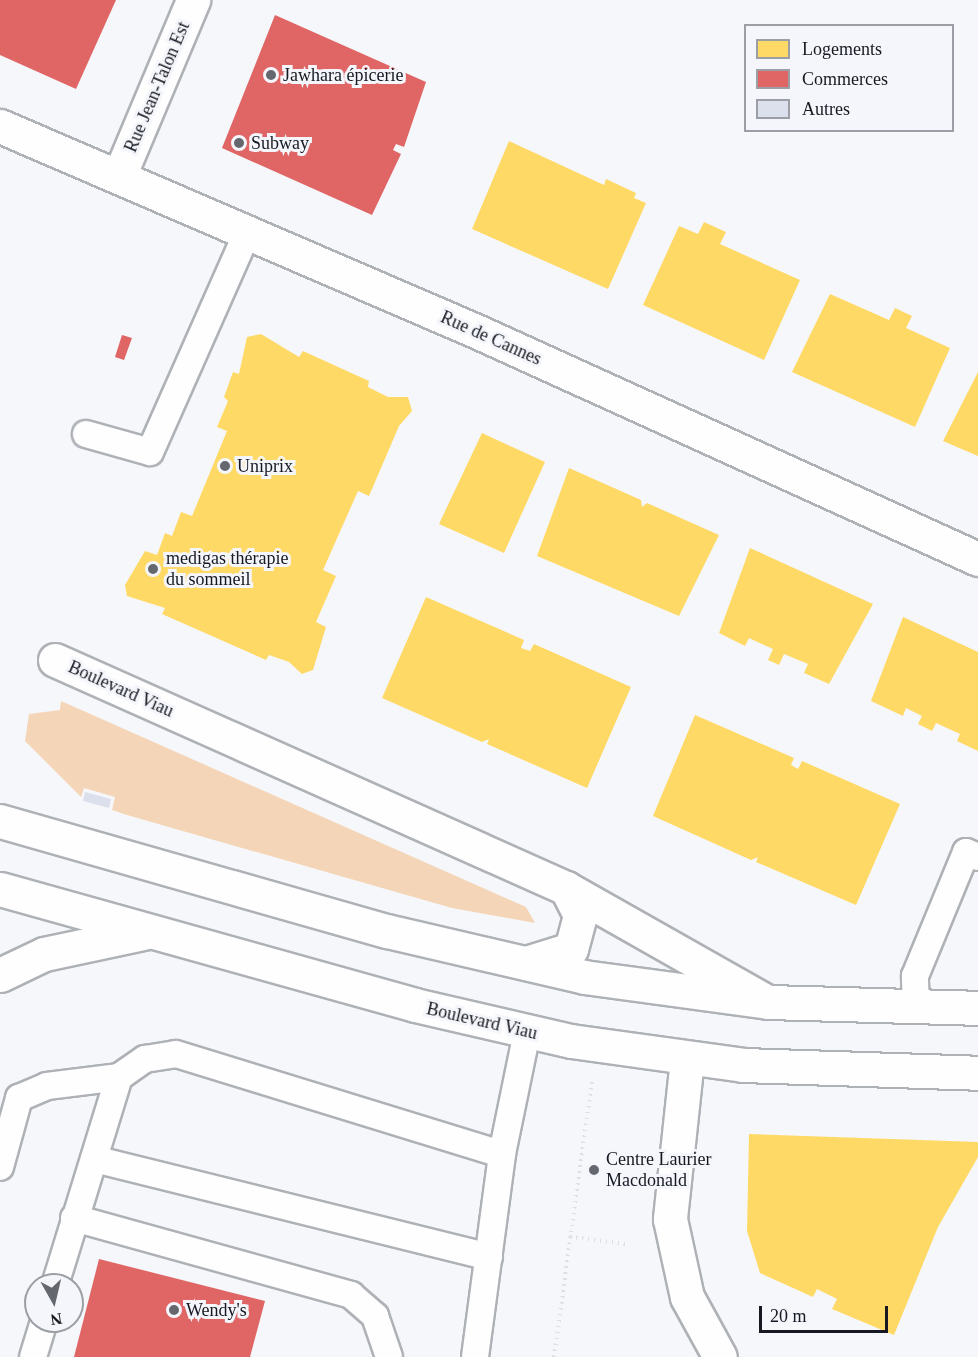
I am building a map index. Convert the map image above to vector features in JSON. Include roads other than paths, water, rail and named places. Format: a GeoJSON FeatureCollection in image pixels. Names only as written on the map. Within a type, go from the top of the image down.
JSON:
{"type":"FeatureCollection","features":[{"type":"Feature","properties":{"kind":"main road","name":"Rue Jean-Talon Est"},"geometry":{"type":"LineString","coordinates":[[120,174],[193,0]]}},
{"type":"Feature","properties":{"kind":"main road","name":"Rue de Cannes"},"geometry":{"type":"LineString","coordinates":[[0,126],[120,174],[978,559]]}},
{"type":"Feature","properties":{"kind":"main road","name":"Boulevard Viau"},"geometry":{"type":"LineString","coordinates":[[55,660],[566,888],[683,949],[768,1002]]}},
{"type":"Feature","properties":{"kind":"main road","name":"Boulevard Viau"},"geometry":{"type":"LineString","coordinates":[[0,822],[521,964],[700,996],[768,1002],[916,1009],[978,1008]]}},
{"type":"Feature","properties":{"kind":"main road"},"geometry":{"type":"LineString","coordinates":[[521,964],[545,961],[571,949],[580,915],[566,888]]}},
{"type":"Feature","properties":{"kind":"main road","name":"Boulevard Viau"},"geometry":{"type":"LineString","coordinates":[[0,889],[527,1032],[687,1059],[868,1072],[978,1073]]}},
{"type":"Feature","properties":{"kind":"main road"},"geometry":{"type":"LineString","coordinates":[[0,975],[44,954],[152,932]]}},
{"type":"Feature","properties":{"kind":"main road"},"geometry":{"type":"LineString","coordinates":[[687,1059],[670,1219],[687,1297],[720,1357]]}},
{"type":"Feature","properties":{"kind":"lane"},"geometry":{"type":"LineString","coordinates":[[86,434],[150,452],[248,231]]}},
{"type":"Feature","properties":{"kind":"lane"},"geometry":{"type":"LineString","coordinates":[[916,1009],[915,976],[966,852],[978,857]]}},
{"type":"Feature","properties":{"kind":"lane"},"geometry":{"type":"LineString","coordinates":[[475,1357],[502,1154],[527,1032]]}},
{"type":"Feature","properties":{"kind":"lane"},"geometry":{"type":"LineString","coordinates":[[0,1167],[19,1098],[47,1086],[119,1077],[145,1059],[176,1054],[502,1154]]}},
{"type":"Feature","properties":{"kind":"lane"},"geometry":{"type":"LineString","coordinates":[[58,1273],[119,1077]]}},
{"type":"Feature","properties":{"kind":"lane"},"geometry":{"type":"LineString","coordinates":[[94,1159],[489,1257]]}},
{"type":"Feature","properties":{"kind":"lane"},"geometry":{"type":"LineString","coordinates":[[74,1218],[351,1295],[375,1316],[389,1357]]}},
{"type":"Feature","properties":{"kind":"lane"},"geometry":{"type":"LineString","coordinates":[[33,1357],[40,1333]]}},
{"type":"Feature","properties":{"kind":"place","name":"Jawhara épicerie"},"geometry":{"type":"Point","coordinates":[271,75]}},
{"type":"Feature","properties":{"kind":"place","name":"Subway"},"geometry":{"type":"Point","coordinates":[239,143]}},
{"type":"Feature","properties":{"kind":"place","name":"Uniprix"},"geometry":{"type":"Point","coordinates":[225,466]}},
{"type":"Feature","properties":{"kind":"place","name":"medigas thérapie du sommeil"},"geometry":{"type":"Point","coordinates":[153,569]}},
{"type":"Feature","properties":{"kind":"place","name":"Centre Laurier Macdonald"},"geometry":{"type":"Point","coordinates":[594,1170]}},
{"type":"Feature","properties":{"kind":"place","name":"Wendy's"},"geometry":{"type":"Point","coordinates":[174,1310]}}]}
